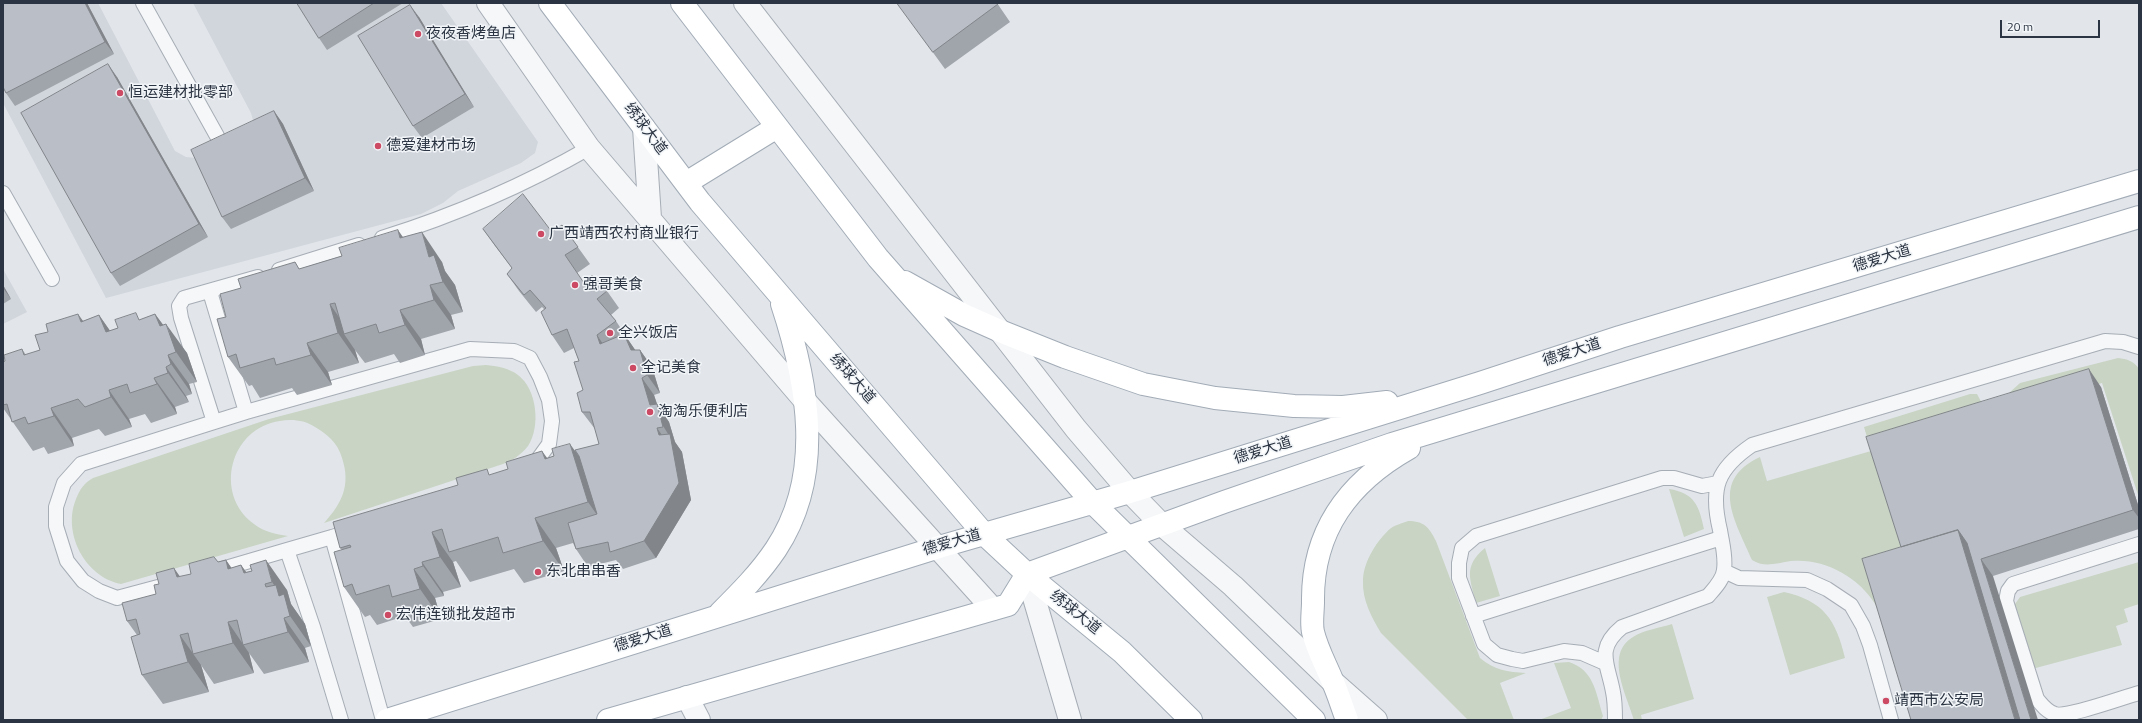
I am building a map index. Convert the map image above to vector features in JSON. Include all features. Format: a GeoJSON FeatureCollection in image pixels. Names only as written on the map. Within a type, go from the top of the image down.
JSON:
{"type":"FeatureCollection","features":[{"type":"Feature","properties":{"kind":"main road","name":"绣球大道"},"geometry":{"type":"LineString","coordinates":[[550,3],[686,183],[984,534],[1027,574],[1122,652],[1191,720]]}},
{"type":"Feature","properties":{"kind":"main road"},"geometry":{"type":"LineString","coordinates":[[682,3],[894,276],[1093,503],[1314,720]]}},
{"type":"Feature","properties":{"kind":"main road"},"geometry":{"type":"LineString","coordinates":[[686,183],[777,127]]}},
{"type":"Feature","properties":{"kind":"main road","name":"德爱大道"},"geometry":{"type":"LineString","coordinates":[[387,720],[939,547],[1130,492],[1444,394],[1620,337],[2139,181]]}},
{"type":"Feature","properties":{"kind":"main road"},"geometry":{"type":"LineString","coordinates":[[608,720],[1008,605],[1027,574],[1384,446],[2139,217]]}},
{"type":"Feature","properties":{"kind":"main road"},"geometry":{"type":"LineString","coordinates":[[894,276],[964,315],[1000,331],[1059,355],[1143,384],[1215,398],[1294,406],[1343,407],[1444,394]]}},
{"type":"Feature","properties":{"kind":"main road"},"geometry":{"type":"LineString","coordinates":[[718,616],[757,575],[776,549],[788,527],[802,486],[808,425],[806,402],[801,368],[778,293]]}},
{"type":"Feature","properties":{"kind":"main road"},"geometry":{"type":"LineString","coordinates":[[1347,720],[1313,631],[1312,592],[1316,563],[1323,537],[1339,509],[1359,483],[1383,463],[1449,426]]}},
{"type":"Feature","properties":{"kind":"street"},"geometry":{"type":"LineString","coordinates":[[488,3],[589,148],[806,402],[994,609]]}},
{"type":"Feature","properties":{"kind":"street"},"geometry":{"type":"LineString","coordinates":[[745,3],[1076,429],[1130,492],[1162,525],[1233,586],[1333,682],[1376,720]]}},
{"type":"Feature","properties":{"kind":"street"},"geometry":{"type":"LineString","coordinates":[[644,128],[650,218]]}},
{"type":"Feature","properties":{"kind":"street"},"geometry":{"type":"LineString","coordinates":[[1027,574],[1070,720]]}},
{"type":"Feature","properties":{"kind":"street"},"geometry":{"type":"LineString","coordinates":[[687,697],[699,720]]}},
{"type":"Feature","properties":{"kind":"lane"},"geometry":{"type":"LineString","coordinates":[[143,3],[217,136]]}},
{"type":"Feature","properties":{"kind":"lane"},"geometry":{"type":"LineString","coordinates":[[214,422],[181,318],[179,306],[184,298],[210,292],[424,225],[463,211],[548,171],[589,148]]}},
{"type":"Feature","properties":{"kind":"lane"},"geometry":{"type":"LineString","coordinates":[[3,193],[52,279]]}},
{"type":"Feature","properties":{"kind":"lane"},"geometry":{"type":"LineString","coordinates":[[210,292],[246,412]]}},
{"type":"Feature","properties":{"kind":"lane"},"geometry":{"type":"LineString","coordinates":[[1615,720],[1613,692],[1605,663],[1605,649],[1611,636],[1622,627],[1708,596],[1717,586],[1724,571],[1724,554],[1717,517],[1718,483],[1723,471],[1733,458],[1752,445],[2105,341],[2122,342],[2139,347]]}},
{"type":"Feature","properties":{"kind":"lane"},"geometry":{"type":"LineString","coordinates":[[369,524],[332,537],[117,598],[99,591],[83,581],[67,561],[56,526],[56,507],[64,483],[81,464],[246,412],[470,349],[514,351],[530,358],[540,377],[549,400],[552,421],[549,444],[536,462],[518,472]]}},
{"type":"Feature","properties":{"kind":"lane"},"geometry":{"type":"LineString","coordinates":[[1605,663],[1582,653],[1564,651],[1523,661],[1497,655],[1484,644],[1459,578],[1459,563],[1462,548],[1476,536],[1662,478],[1674,478],[1702,486],[1718,483]]}},
{"type":"Feature","properties":{"kind":"lane"},"geometry":{"type":"LineString","coordinates":[[332,537],[383,720]]}},
{"type":"Feature","properties":{"kind":"lane"},"geometry":{"type":"LineString","coordinates":[[1473,616],[1721,538]]}},
{"type":"Feature","properties":{"kind":"lane"},"geometry":{"type":"LineString","coordinates":[[2139,544],[2013,584],[2008,591],[2006,601],[2037,699],[2046,709],[2057,715],[2072,713],[2139,693]]}},
{"type":"Feature","properties":{"kind":"lane"},"geometry":{"type":"LineString","coordinates":[[287,550],[313,627],[341,720]]}},
{"type":"Feature","properties":{"kind":"lane"},"geometry":{"type":"LineString","coordinates":[[1724,571],[1739,578],[1807,580],[1827,589],[1851,605],[1863,626],[1870,645],[1891,720]]}},
{"type":"Feature","properties":{"kind":"shaded area","name":"德爱建材市场"},"geometry":{"type":"Polygon","coordinates":[[[3,3],[98,3],[175,151],[186,157],[197,158],[254,124],[251,113],[193,3],[441,3],[538,142],[535,153],[521,163],[458,191],[443,203],[421,214],[106,298],[3,103],[3,3]]]}},
{"type":"Feature","properties":{"kind":"shaded area"},"geometry":{"type":"Polygon","coordinates":[[[3,269],[27,312],[3,324],[3,269]]]}},
{"type":"Feature","properties":{"kind":"green space"},"geometry":{"type":"Polygon","coordinates":[[[2118,358],[2130,361],[2139,369],[2139,498],[2102,383],[2013,411],[2009,393],[2020,383],[2118,358]]]}},
{"type":"Feature","properties":{"kind":"green space"},"geometry":{"type":"Polygon","coordinates":[[[486,365],[503,368],[518,375],[529,389],[535,409],[535,429],[528,446],[517,457],[503,464],[324,523],[340,501],[345,485],[345,468],[338,448],[328,436],[307,423],[289,420],[280,421],[263,426],[249,436],[239,449],[233,464],[231,480],[234,496],[241,511],[254,524],[266,531],[288,536],[121,584],[108,580],[97,573],[87,563],[80,552],[72,526],[72,512],[81,489],[93,478],[269,419],[473,366],[486,365]]]}},
{"type":"Feature","properties":{"kind":"green space"},"geometry":{"type":"Polygon","coordinates":[[[1970,394],[1977,394],[1985,409],[1914,577],[1885,633],[1877,607],[1868,594],[1849,577],[1839,571],[1827,566],[1803,561],[1761,564],[1752,560],[1739,531],[1730,503],[1730,490],[1735,478],[1744,467],[1760,457],[1767,481],[1871,451],[1864,427],[1970,394]]]}},
{"type":"Feature","properties":{"kind":"green space"},"geometry":{"type":"Polygon","coordinates":[[[1669,489],[1678,491],[1690,497],[1698,507],[1704,529],[1684,537],[1669,489]]]}},
{"type":"Feature","properties":{"kind":"green space"},"geometry":{"type":"Polygon","coordinates":[[[1408,521],[1418,522],[1425,526],[1436,541],[1480,658],[1502,670],[1526,673],[1500,683],[1514,720],[1468,720],[1381,633],[1374,621],[1364,595],[1363,581],[1365,566],[1376,545],[1386,533],[1393,527],[1408,521]]]}},
{"type":"Feature","properties":{"kind":"green space"},"geometry":{"type":"Polygon","coordinates":[[[1485,548],[1500,596],[1476,603],[1470,580],[1470,573],[1473,561],[1485,548]]]}},
{"type":"Feature","properties":{"kind":"green space"},"geometry":{"type":"Polygon","coordinates":[[[2139,562],[2139,604],[2124,609],[2128,622],[2116,626],[2122,645],[2032,669],[2014,611],[2015,604],[2020,597],[2139,562]]]}},
{"type":"Feature","properties":{"kind":"green space"},"geometry":{"type":"Polygon","coordinates":[[[1784,592],[1809,601],[1819,607],[1826,614],[1837,633],[1845,658],[1790,675],[1767,597],[1784,592]]]}},
{"type":"Feature","properties":{"kind":"green space"},"geometry":{"type":"Polygon","coordinates":[[[1672,624],[1694,699],[1641,715],[1642,720],[1634,720],[1620,676],[1620,654],[1624,644],[1633,637],[1647,631],[1672,624]]]}},
{"type":"Feature","properties":{"kind":"green space"},"geometry":{"type":"Polygon","coordinates":[[[1569,662],[1584,671],[1593,683],[1603,716],[1601,720],[1539,720],[1571,708],[1554,663],[1569,662]]]}},
{"type":"Feature","properties":{"kind":"building"},"geometry":{"type":"Polygon","coordinates":[[[3,3],[85,3],[105,42],[6,93],[3,87],[3,3]]]}},
{"type":"Feature","properties":{"kind":"building"},"geometry":{"type":"Polygon","coordinates":[[[297,3],[374,3],[319,38],[297,3]]]}},
{"type":"Feature","properties":{"kind":"building"},"geometry":{"type":"Polygon","coordinates":[[[897,3],[997,3],[998,4],[933,52],[897,3]]]}},
{"type":"Feature","properties":{"kind":"building"},"geometry":{"type":"Polygon","coordinates":[[[410,5],[465,94],[413,126],[358,36],[410,5]]]}},
{"type":"Feature","properties":{"kind":"building"},"geometry":{"type":"Polygon","coordinates":[[[108,64],[199,224],[111,273],[21,113],[108,64]]]}},
{"type":"Feature","properties":{"kind":"building"},"geometry":{"type":"Polygon","coordinates":[[[274,111],[305,178],[222,217],[191,150],[274,111]]]}},
{"type":"Feature","properties":{"kind":"building"},"geometry":{"type":"Polygon","coordinates":[[[523,194],[552,232],[562,225],[578,247],[565,255],[584,283],[592,275],[607,291],[597,299],[616,321],[597,335],[600,344],[624,334],[631,350],[640,350],[647,375],[642,378],[650,405],[657,404],[663,427],[657,428],[659,435],[670,434],[679,483],[644,541],[610,552],[608,542],[576,549],[568,523],[597,514],[579,456],[575,450],[599,444],[590,412],[582,412],[577,393],[583,390],[574,362],[579,361],[567,329],[552,335],[541,312],[546,308],[530,290],[524,295],[507,274],[512,268],[483,229],[523,194]]]}},
{"type":"Feature","properties":{"kind":"building"},"geometry":{"type":"Polygon","coordinates":[[[398,230],[400,238],[422,232],[429,257],[434,255],[443,282],[430,285],[434,300],[400,310],[405,325],[379,333],[376,324],[344,334],[335,303],[330,304],[338,333],[307,343],[311,355],[276,365],[274,358],[240,368],[236,354],[228,357],[217,319],[226,317],[220,294],[241,288],[238,279],[295,262],[299,269],[342,256],[339,248],[398,230]]]}},
{"type":"Feature","properties":{"kind":"building"},"geometry":{"type":"Polygon","coordinates":[[[136,313],[139,320],[155,314],[160,326],[166,324],[176,352],[168,355],[171,364],[166,367],[168,373],[154,378],[157,384],[130,393],[127,384],[109,390],[111,397],[85,407],[78,399],[51,408],[54,416],[28,424],[25,417],[12,422],[7,404],[3,405],[4,355],[22,349],[24,355],[40,350],[35,335],[48,332],[46,324],[78,314],[81,322],[99,315],[106,332],[118,328],[115,320],[136,313]]]}},
{"type":"Feature","properties":{"kind":"building"},"geometry":{"type":"Polygon","coordinates":[[[2089,369],[2133,510],[1981,559],[2031,720],[2020,720],[1967,543],[1958,530],[1901,547],[1866,437],[2089,369]]]}},
{"type":"Feature","properties":{"kind":"building"},"geometry":{"type":"Polygon","coordinates":[[[570,444],[588,502],[535,518],[543,541],[503,553],[498,537],[449,552],[442,529],[432,532],[440,557],[422,562],[423,566],[414,569],[420,589],[392,597],[389,585],[356,595],[352,584],[344,587],[334,552],[351,547],[350,545],[340,548],[333,522],[458,485],[456,478],[487,469],[489,475],[508,469],[506,462],[542,451],[545,459],[554,456],[552,449],[570,444]]]}},
{"type":"Feature","properties":{"kind":"building"},"geometry":{"type":"Polygon","coordinates":[[[1958,530],[2015,720],[1911,720],[1862,559],[1958,530]]]}},
{"type":"Feature","properties":{"kind":"building"},"geometry":{"type":"Polygon","coordinates":[[[214,557],[218,562],[226,560],[228,569],[241,565],[244,573],[252,571],[250,565],[266,560],[272,582],[265,584],[266,587],[276,585],[279,596],[284,594],[290,616],[284,618],[288,632],[243,645],[237,620],[228,622],[233,643],[193,654],[188,633],[180,635],[188,662],[142,675],[131,637],[140,634],[136,619],[127,621],[122,603],[156,594],[154,585],[159,584],[156,573],[174,568],[177,577],[191,574],[189,564],[214,557]]]}},
{"type":"Feature","properties":{"kind":"place","name":"夜夜香烤鱼店"},"geometry":{"type":"Point","coordinates":[418,34]}},
{"type":"Feature","properties":{"kind":"place","name":"恒运建材批零部"},"geometry":{"type":"Point","coordinates":[120,93]}},
{"type":"Feature","properties":{"kind":"place","name":"德爱建材市场"},"geometry":{"type":"Point","coordinates":[378,146]}},
{"type":"Feature","properties":{"kind":"place","name":"广西靖西农村商业银行"},"geometry":{"type":"Point","coordinates":[541,234]}},
{"type":"Feature","properties":{"kind":"place","name":"强哥美食"},"geometry":{"type":"Point","coordinates":[575,285]}},
{"type":"Feature","properties":{"kind":"place","name":"全兴饭店"},"geometry":{"type":"Point","coordinates":[610,333]}},
{"type":"Feature","properties":{"kind":"place","name":"全记美食"},"geometry":{"type":"Point","coordinates":[633,368]}},
{"type":"Feature","properties":{"kind":"place","name":"淘淘乐便利店"},"geometry":{"type":"Point","coordinates":[650,412]}},
{"type":"Feature","properties":{"kind":"place","name":"东北串串香"},"geometry":{"type":"Point","coordinates":[538,572]}},
{"type":"Feature","properties":{"kind":"place","name":"宏伟连锁批发超市"},"geometry":{"type":"Point","coordinates":[388,615]}},
{"type":"Feature","properties":{"kind":"place","name":"靖西市公安局"},"geometry":{"type":"Point","coordinates":[1886,701]}}]}
